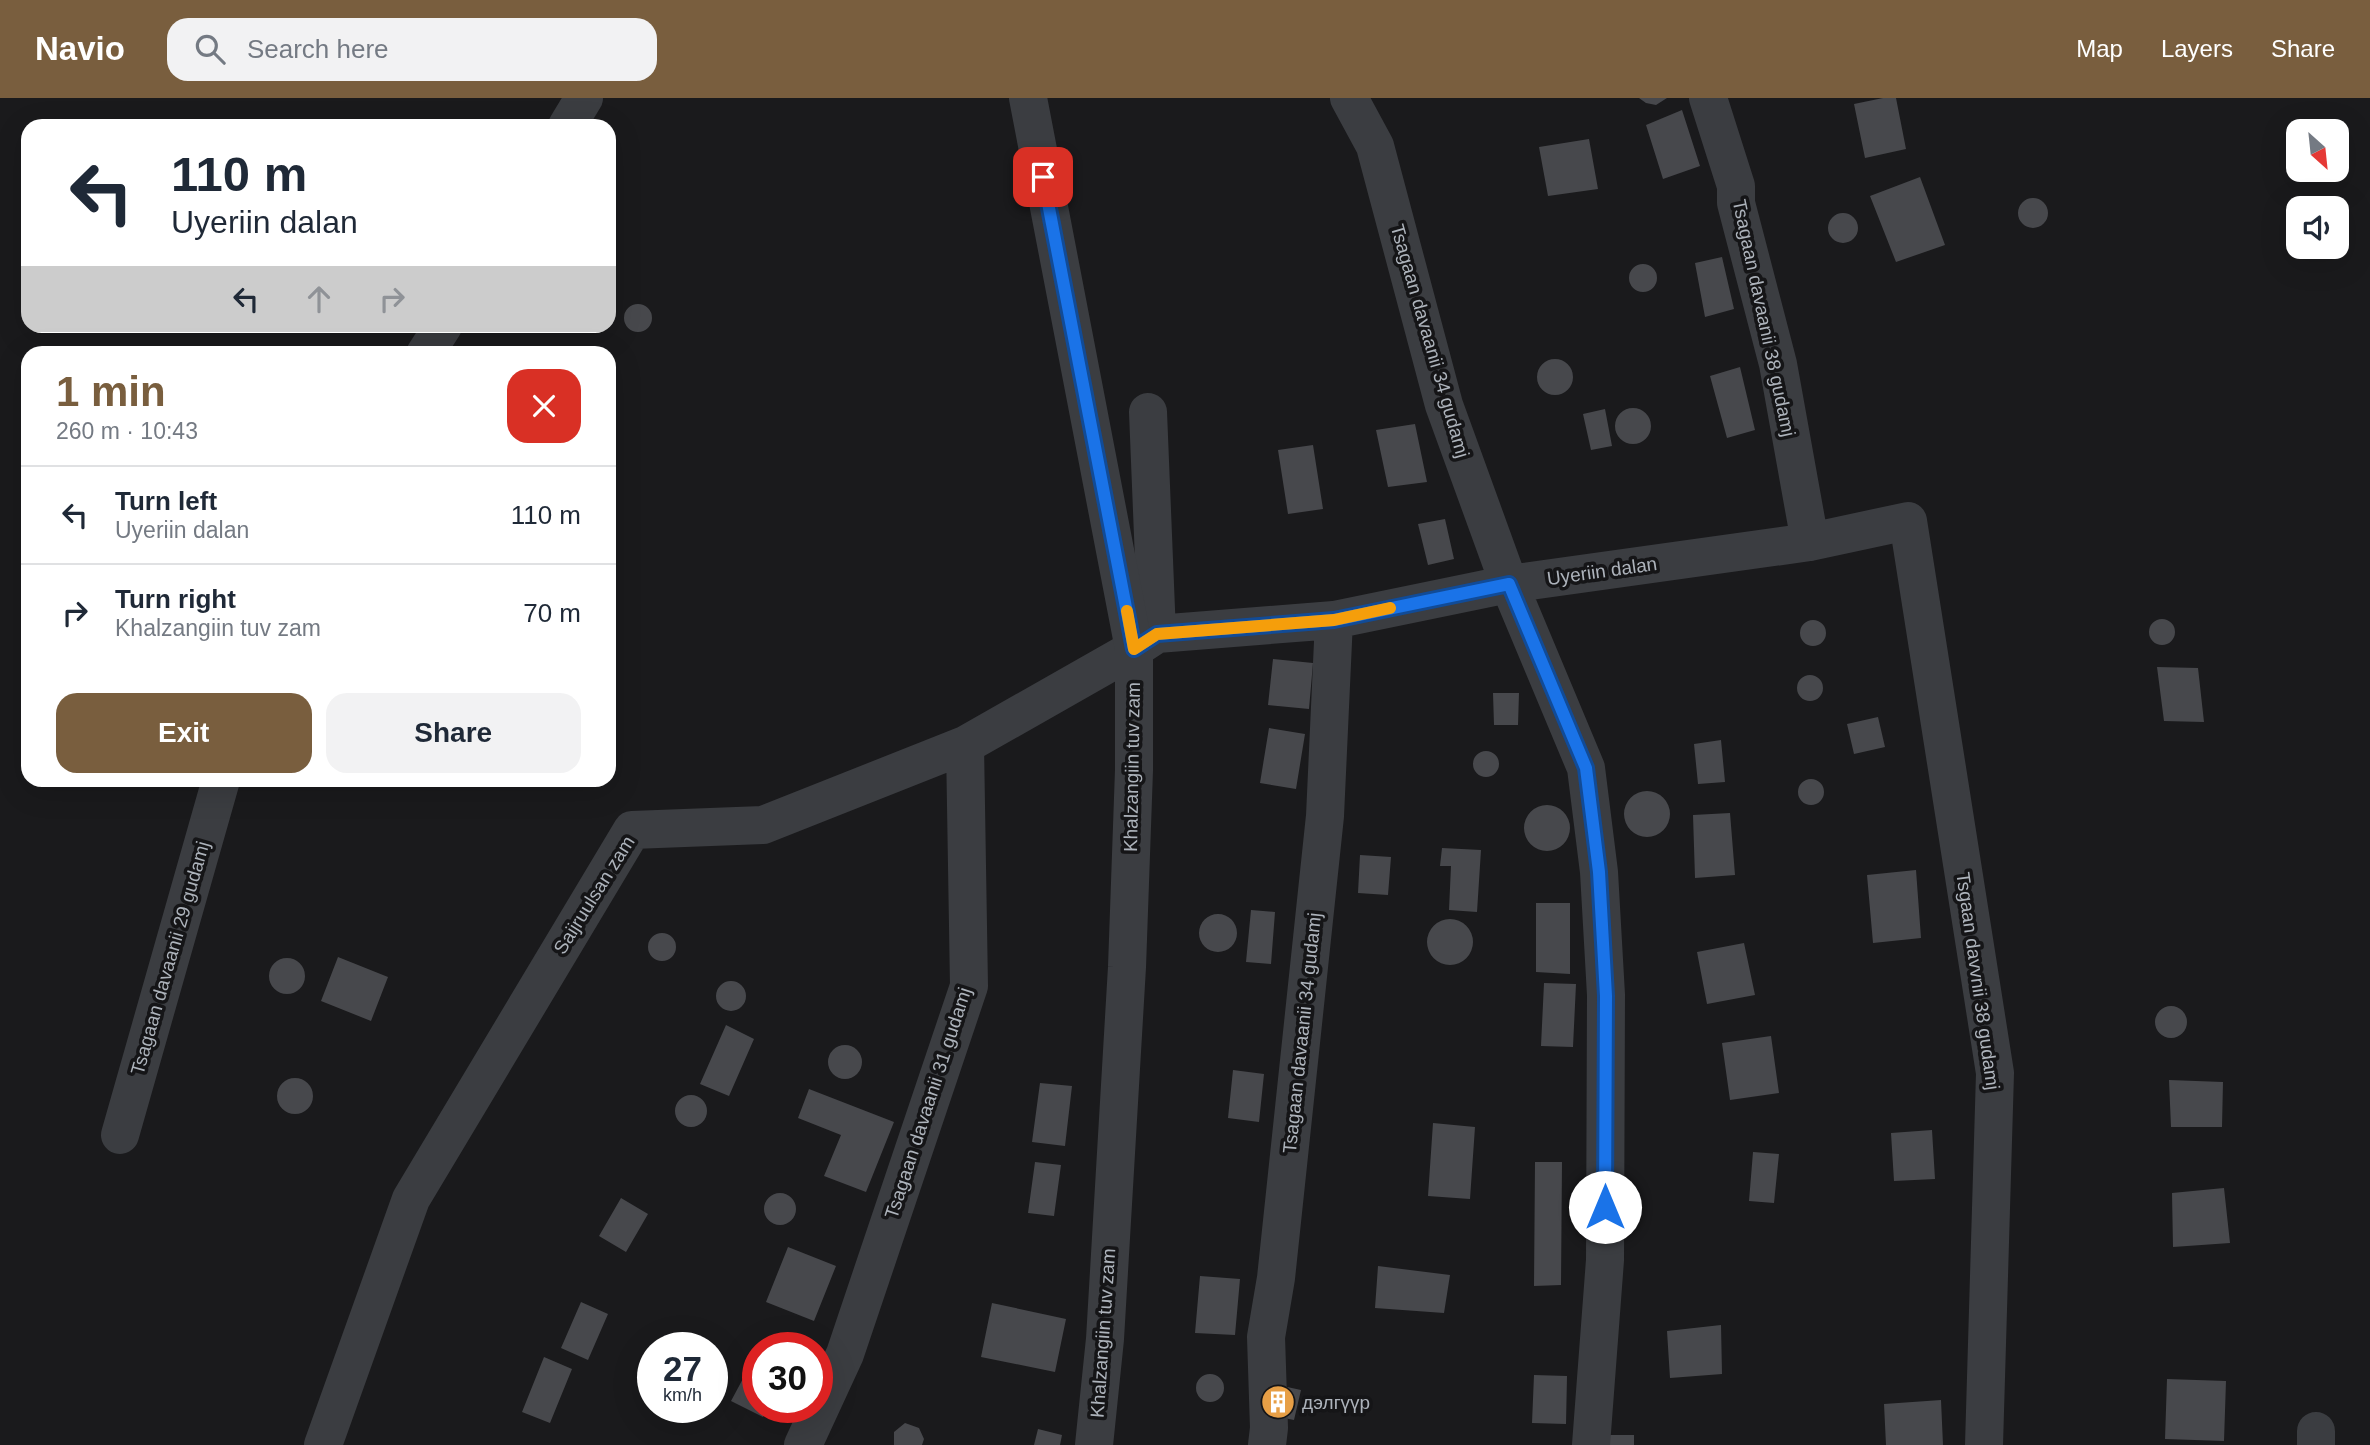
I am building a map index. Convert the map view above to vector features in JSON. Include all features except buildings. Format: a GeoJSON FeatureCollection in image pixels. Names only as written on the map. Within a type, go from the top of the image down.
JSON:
{"type":"FeatureCollection","features":[{"type":"Feature","properties":{"kind":"street"},"geometry":{"type":"LineString","coordinates":[[571,119],[584,98]]}},
{"type":"Feature","properties":{"kind":"street","name":"Khalzangiin tuv zam"},"geometry":{"type":"LineString","coordinates":[[1028,98],[1145,641],[1134,769],[1127,967],[1105,1339],[1094,1445]]}},
{"type":"Feature","properties":{"kind":"street","name":"Tsagaan davaanii 34 gudamj"},"geometry":{"type":"LineString","coordinates":[[1349,98],[1375,146],[1444,405],[1509,584],[1586,768],[1599,872],[1606,996],[1605,1260],[1591,1445]]}},
{"type":"Feature","properties":{"kind":"street","name":"Tsagaan davaanii 38 gudamj"},"geometry":{"type":"LineString","coordinates":[[1709,98],[1736,186],[1736,204],[1778,364],[1810,542]]}},
{"type":"Feature","properties":{"kind":"street"},"geometry":{"type":"LineString","coordinates":[[1145,641],[1147,412]]}},
{"type":"Feature","properties":{"kind":"street","name":"Uyeriin dalan"},"geometry":{"type":"LineString","coordinates":[[1145,641],[1334,620],[1509,584],[1810,542],[1908,521]]}},
{"type":"Feature","properties":{"kind":"street","name":"Tsgaan davvnii 38 gudamj"},"geometry":{"type":"LineString","coordinates":[[1908,521],[1994,1073],[1984,1445]]}},
{"type":"Feature","properties":{"kind":"street","name":"Tsagaan davaanii 34 gudamj"},"geometry":{"type":"LineString","coordinates":[[1267,1445],[1269,1428],[1266,1337],[1276,1278],[1325,816],[1334,620]]}},
{"type":"Feature","properties":{"kind":"street","name":"Saijruulsan zam"},"geometry":{"type":"LineString","coordinates":[[323,1445],[411,1199],[632,830],[763,825],[965,745],[1145,641]]}},
{"type":"Feature","properties":{"kind":"street","name":"Tsagaan davaanii 31 gudamj"},"geometry":{"type":"LineString","coordinates":[[803,1445],[845,1354],[969,986],[965,745]]}},
{"type":"Feature","properties":{"kind":"street","name":"Tsagaan davaanii 29 gudamj"},"geometry":{"type":"LineString","coordinates":[[120,1135],[218,787]]}},
{"type":"Feature","properties":{"kind":"slow traffic"},"geometry":{"type":"LineString","coordinates":[[1127,611],[1134,649],[1157,634],[1334,620],[1390,608]]}},
{"type":"Feature","properties":{"kind":"place","name":"дэлгүүр"},"geometry":{"type":"Point","coordinates":[1278,1402]}},
{"type":"Feature","properties":{"kind":"route"},"geometry":{"type":"LineString","coordinates":[[1043,177],[1134,649],[1157,634],[1334,620],[1509,584],[1586,768],[1599,872],[1606,996],[1605,1207]]}}]}
